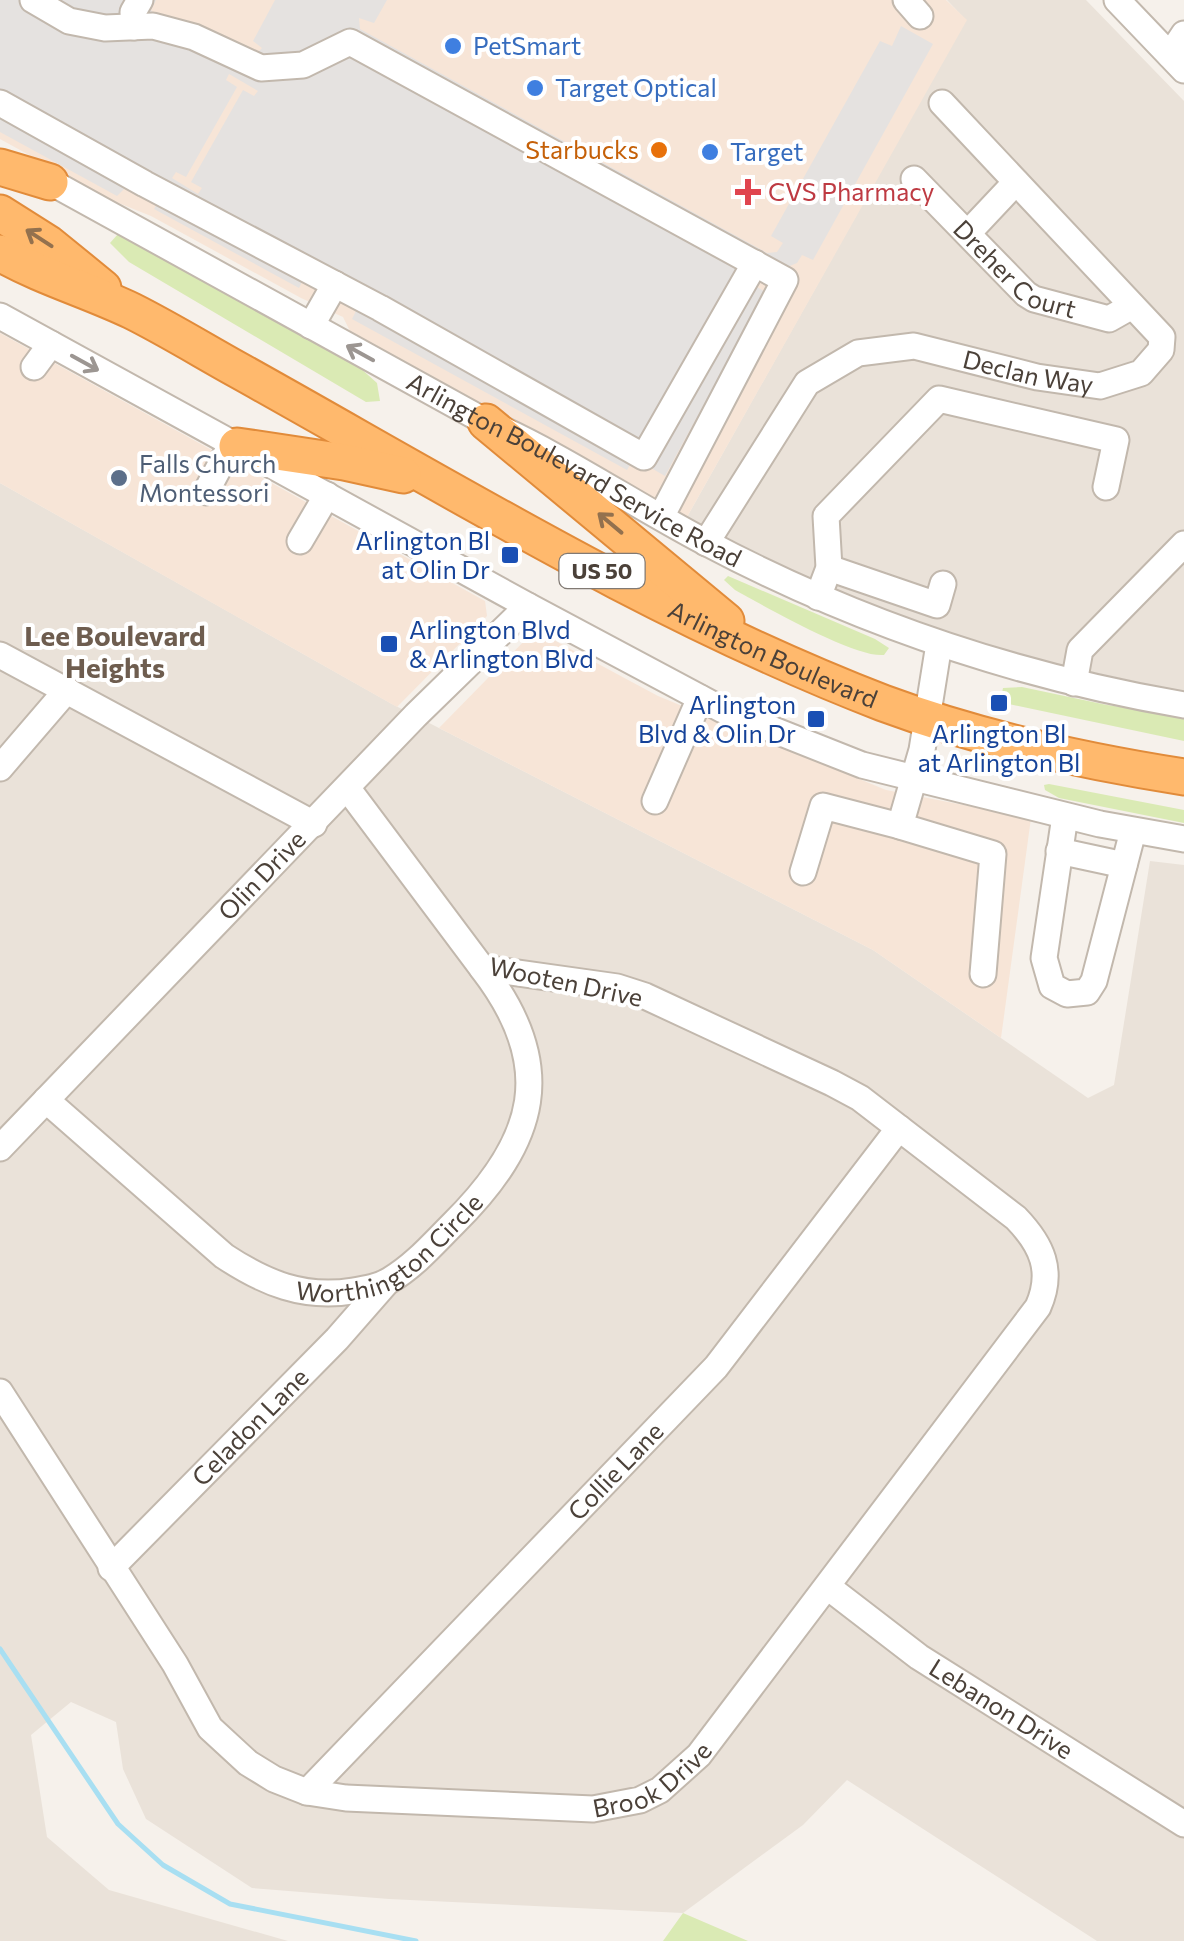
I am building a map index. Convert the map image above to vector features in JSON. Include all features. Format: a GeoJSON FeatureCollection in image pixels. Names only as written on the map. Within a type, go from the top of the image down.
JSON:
{"type":"FeatureCollection","features":[{"type":"Feature","properties":{"kind":"highway"},"geometry":{"type":"LineString","coordinates":[[0,167],[50,182]]}},
{"type":"Feature","properties":{"kind":"highway","name":"Arlington Boulevard"},"geometry":{"type":"LineString","coordinates":[[0,213],[50,244],[131,310]]}},
{"type":"Feature","properties":{"kind":"highway","name":"Arlington Boulevard"},"geometry":{"type":"LineString","coordinates":[[0,254],[29,270],[131,310],[442,484],[765,654],[970,732],[1110,766],[1184,777]]}},
{"type":"Feature","properties":{"kind":"highway"},"geometry":{"type":"LineString","coordinates":[[486,422],[765,654]]}},
{"type":"Feature","properties":{"kind":"highway"},"geometry":{"type":"LineString","coordinates":[[235,444],[344,462],[442,484]]}},
{"type":"Feature","properties":{"kind":"street"},"geometry":{"type":"LineString","coordinates":[[33,0],[69,21],[105,28],[153,26],[194,37],[261,68],[303,65],[350,42],[785,280],[660,517]]}},
{"type":"Feature","properties":{"kind":"street"},"geometry":{"type":"LineString","coordinates":[[134,27],[133,12],[140,0]]}},
{"type":"Feature","properties":{"kind":"street"},"geometry":{"type":"LineString","coordinates":[[1117,0],[1179,53]]}},
{"type":"Feature","properties":{"kind":"street"},"geometry":{"type":"LineString","coordinates":[[0,103],[644,456],[755,263]]}},
{"type":"Feature","properties":{"kind":"street","name":"Declan Way"},"geometry":{"type":"LineString","coordinates":[[706,543],[807,384],[858,353],[914,346],[1081,386],[1118,383],[1141,373],[1161,350],[1162,337],[942,103]]}},
{"type":"Feature","properties":{"kind":"street","name":"Arlington Boulevard Service Road"},"geometry":{"type":"LineString","coordinates":[[0,151],[486,422],[541,446],[706,543],[818,597],[940,644],[1074,683],[1184,705]]}},
{"type":"Feature","properties":{"kind":"street","name":"Dreher Court"},"geometry":{"type":"LineString","coordinates":[[914,179],[1034,299],[1109,318],[1132,306]]}},
{"type":"Feature","properties":{"kind":"street"},"geometry":{"type":"LineString","coordinates":[[968,233],[1016,182]]}},
{"type":"Feature","properties":{"kind":"street"},"geometry":{"type":"LineString","coordinates":[[126,224],[145,184]]}},
{"type":"Feature","properties":{"kind":"street"},"geometry":{"type":"LineString","coordinates":[[311,326],[335,284]]}},
{"type":"Feature","properties":{"kind":"street"},"geometry":{"type":"LineString","coordinates":[[0,316],[153,410],[235,444],[700,698],[805,745],[862,766],[1064,816],[1184,840]]}},
{"type":"Feature","properties":{"kind":"street"},"geometry":{"type":"LineString","coordinates":[[34,367],[51,344]]}},
{"type":"Feature","properties":{"kind":"street"},"geometry":{"type":"LineString","coordinates":[[818,597],[829,568],[826,516],[939,399],[1116,440],[1106,487]]}},
{"type":"Feature","properties":{"kind":"street"},"geometry":{"type":"LineString","coordinates":[[206,492],[235,444]]}},
{"type":"Feature","properties":{"kind":"street"},"geometry":{"type":"LineString","coordinates":[[300,541],[327,494]]}},
{"type":"Feature","properties":{"kind":"street"},"geometry":{"type":"LineString","coordinates":[[1074,683],[1080,650],[1184,544]]}},
{"type":"Feature","properties":{"kind":"street"},"geometry":{"type":"LineString","coordinates":[[829,568],[937,605],[943,584]]}},
{"type":"Feature","properties":{"kind":"street","name":"Olin Drive"},"geometry":{"type":"LineString","coordinates":[[0,1148],[416,715],[528,606]]}},
{"type":"Feature","properties":{"kind":"street"},"geometry":{"type":"LineString","coordinates":[[900,826],[914,779],[940,644]]}},
{"type":"Feature","properties":{"kind":"street"},"geometry":{"type":"LineString","coordinates":[[0,654],[314,824]]}},
{"type":"Feature","properties":{"kind":"street"},"geometry":{"type":"LineString","coordinates":[[0,768],[68,690]]}},
{"type":"Feature","properties":{"kind":"street"},"geometry":{"type":"LineString","coordinates":[[655,802],[700,698]]}},
{"type":"Feature","properties":{"kind":"street","name":"Wooten Drive"},"geometry":{"type":"LineString","coordinates":[[348,790],[482,968],[588,982],[644,996],[832,1083],[860,1098],[899,1128]]}},
{"type":"Feature","properties":{"kind":"street"},"geometry":{"type":"LineString","coordinates":[[803,872],[823,806],[993,854],[982,974]]}},
{"type":"Feature","properties":{"kind":"street"},"geometry":{"type":"LineString","coordinates":[[1064,816],[1044,958],[1052,986],[1067,994],[1087,992],[1094,981],[1133,831]]}},
{"type":"Feature","properties":{"kind":"street"},"geometry":{"type":"LineString","coordinates":[[1060,852],[1124,865]]}},
{"type":"Feature","properties":{"kind":"street","name":"Worthington Circle"},"geometry":{"type":"LineString","coordinates":[[46,1100],[224,1256],[252,1275],[272,1285],[320,1294],[386,1283],[408,1268],[494,1180],[522,1128],[528,1093],[526,1048],[506,1002],[482,968]]}},
{"type":"Feature","properties":{"kind":"street","name":"Brook Drive"},"geometry":{"type":"LineString","coordinates":[[0,1392],[175,1664],[210,1728],[248,1763],[274,1780],[307,1792],[346,1798],[593,1810],[640,1800],[679,1776],[699,1756],[1044,1295],[1045,1261],[1032,1234],[899,1128]]}},
{"type":"Feature","properties":{"kind":"street","name":"Collie Lane"},"geometry":{"type":"LineString","coordinates":[[307,1792],[716,1367],[899,1128]]}},
{"type":"Feature","properties":{"kind":"street","name":"Celadon Lane"},"geometry":{"type":"LineString","coordinates":[[111,1568],[324,1353],[386,1283]]}},
{"type":"Feature","properties":{"kind":"street","name":"Lebanon Drive"},"geometry":{"type":"LineString","coordinates":[[828,1587],[919,1657],[1184,1824]]}},
{"type":"Feature","properties":{"kind":"shaded area"},"geometry":{"type":"Polygon","coordinates":[[[0,0],[946,0],[967,20],[687,517],[350,331],[343,317],[151,216],[111,200],[0,139],[0,0]]]}},
{"type":"Feature","properties":{"kind":"shaded area"},"geometry":{"type":"Polygon","coordinates":[[[0,0],[156,0],[153,13],[187,21],[255,55],[262,48],[253,41],[275,0],[387,0],[374,23],[359,18],[360,29],[767,253],[777,252],[783,243],[771,236],[880,41],[892,46],[901,26],[933,44],[813,260],[802,255],[797,263],[757,279],[754,285],[765,292],[665,476],[634,458],[627,470],[352,319],[358,307],[304,278],[299,288],[154,209],[161,197],[128,185],[117,196],[0,132],[0,0]],[[229,74],[226,80],[237,87],[186,177],[176,172],[172,178],[198,194],[202,188],[191,182],[243,90],[254,96],[258,91],[229,74]]]}},
{"type":"Feature","properties":{"kind":"shaded area"},"geometry":{"type":"Polygon","coordinates":[[[947,0],[1086,0],[1184,101],[1184,692],[977,643],[881,610],[809,579],[687,517],[966,20],[947,0]]]}},
{"type":"Feature","properties":{"kind":"shaded area"},"geometry":{"type":"Polygon","coordinates":[[[0,333],[485,601],[487,616],[397,707],[0,483],[0,333]]]}},
{"type":"Feature","properties":{"kind":"shaded area"},"geometry":{"type":"Polygon","coordinates":[[[0,483],[392,704],[873,950],[1088,1098],[1114,1085],[1150,861],[1184,865],[1184,1941],[1097,1941],[847,1780],[803,1825],[683,1913],[389,1899],[252,1888],[146,1819],[123,1769],[116,1722],[71,1702],[31,1735],[47,1837],[109,1890],[288,1941],[0,1941],[0,483]]]}},
{"type":"Feature","properties":{"kind":"shaded area"},"geometry":{"type":"Polygon","coordinates":[[[535,630],[658,696],[886,790],[1031,818],[1001,1038],[873,950],[439,728],[535,630]]]}},
{"type":"Feature","properties":{"kind":"green space"},"geometry":{"type":"Polygon","coordinates":[[[118,234],[358,366],[377,383],[380,401],[366,402],[129,262],[110,243],[118,234]]]}},
{"type":"Feature","properties":{"kind":"green space"},"geometry":{"type":"Polygon","coordinates":[[[728,576],[889,648],[884,655],[870,654],[832,640],[735,590],[724,580],[728,576]]]}},
{"type":"Feature","properties":{"kind":"green space"},"geometry":{"type":"Polygon","coordinates":[[[1022,687],[1184,716],[1184,741],[1004,703],[1003,688],[1022,687]]]}},
{"type":"Feature","properties":{"kind":"green space"},"geometry":{"type":"Polygon","coordinates":[[[1044,785],[1184,810],[1184,823],[1059,798],[1045,790],[1044,785]]]}},
{"type":"Feature","properties":{"kind":"green space"},"geometry":{"type":"Polygon","coordinates":[[[683,1913],[748,1941],[663,1941],[683,1913]]]}},
{"type":"Feature","properties":{"kind":"waterway"},"geometry":{"type":"LineString","coordinates":[[0,1649],[118,1824],[163,1865],[230,1904],[416,1941]]}},
{"type":"Feature","properties":{"kind":"place","name":"PetSmart"},"geometry":{"type":"Point","coordinates":[453,46]}},
{"type":"Feature","properties":{"kind":"place","name":"Target Optical"},"geometry":{"type":"Point","coordinates":[535,88]}},
{"type":"Feature","properties":{"kind":"place","name":"Starbucks"},"geometry":{"type":"Point","coordinates":[659,150]}},
{"type":"Feature","properties":{"kind":"place","name":"Target"},"geometry":{"type":"Point","coordinates":[710,152]}},
{"type":"Feature","properties":{"kind":"place","name":"CVS Pharmacy"},"geometry":{"type":"Point","coordinates":[748,192]}},
{"type":"Feature","properties":{"kind":"place","name":"Falls Church Montessori"},"geometry":{"type":"Point","coordinates":[119,478]}},
{"type":"Feature","properties":{"kind":"place","name":"Arlington Bl at Olin Dr"},"geometry":{"type":"Point","coordinates":[510,555]}},
{"type":"Feature","properties":{"kind":"place","name":"Arlington Blvd & Arlington Blvd"},"geometry":{"type":"Point","coordinates":[389,644]}},
{"type":"Feature","properties":{"kind":"place","name":"Arlington Bl at Arlington Bl"},"geometry":{"type":"Point","coordinates":[999,703]}},
{"type":"Feature","properties":{"kind":"place","name":"Arlington Blvd & Olin Dr"},"geometry":{"type":"Point","coordinates":[816,719]}},
{"type":"Feature","properties":{"kind":"district","name":"Lee Boulevard Heights"},"geometry":{"type":"Point","coordinates":[115,652]}}]}
